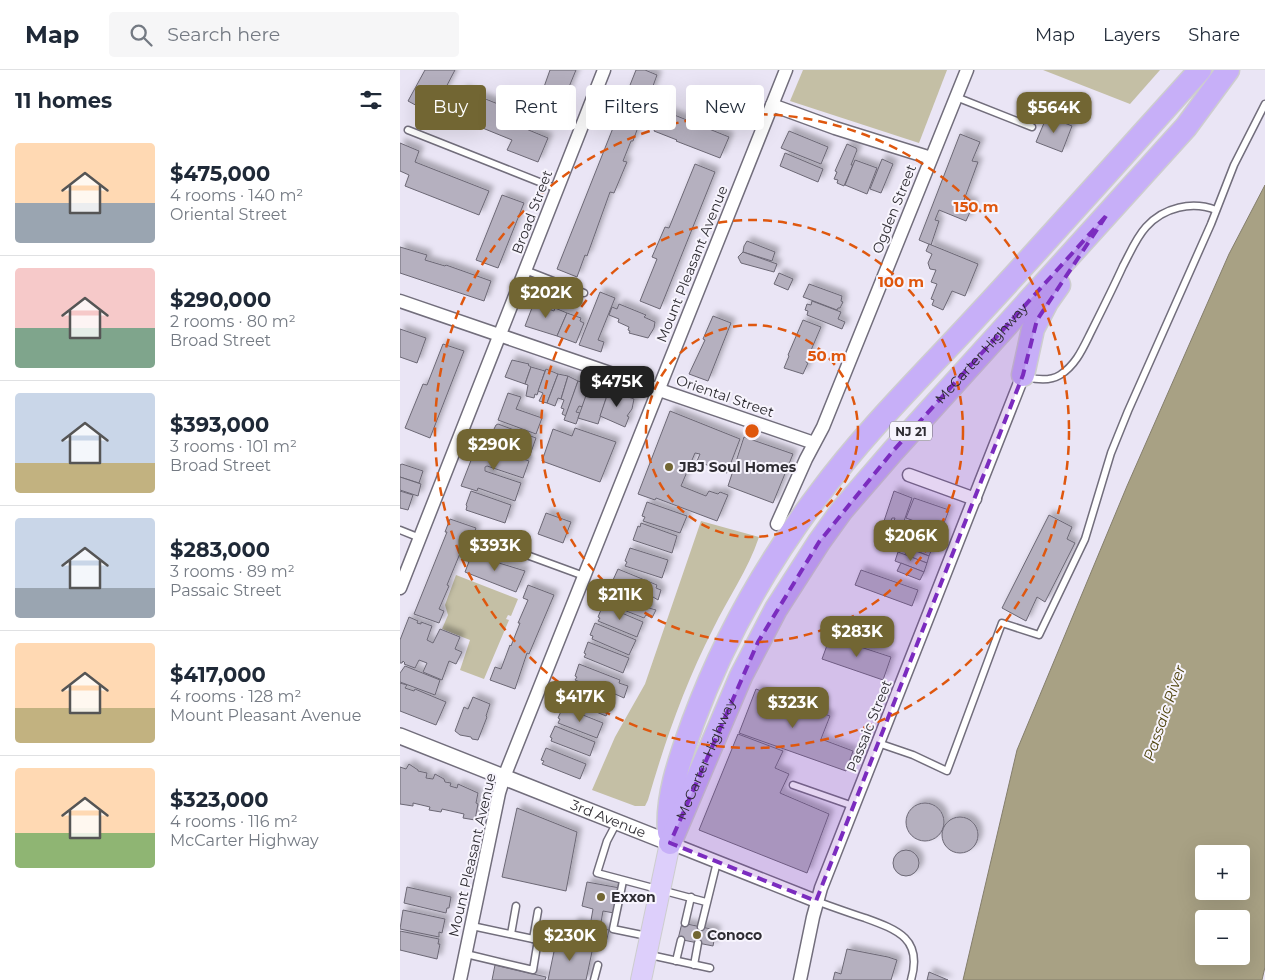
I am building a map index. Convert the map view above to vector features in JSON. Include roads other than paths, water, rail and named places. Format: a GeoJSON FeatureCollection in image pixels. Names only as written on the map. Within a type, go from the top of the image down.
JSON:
{"type":"FeatureCollection","features":[{"type":"Feature","properties":{"kind":"highway","name":"McCarter Highway"},"geometry":{"type":"LineString","coordinates":[[670,843],[724,712],[745,667],[776,609],[819,542],[866,481],[1186,127],[1228,70]]}},
{"type":"Feature","properties":{"kind":"highway","name":"McCarter Highway"},"geometry":{"type":"LineString","coordinates":[[670,843],[669,809],[673,787],[686,742],[700,704],[733,629],[795,527],[819,493],[871,431],[1193,78]]}},
{"type":"Feature","properties":{"kind":"highway"},"geometry":{"type":"LineString","coordinates":[[1023,376],[1030,338],[1042,310],[1106,216]]}},
{"type":"Feature","properties":{"kind":"main road","name":"McCarter Highway"},"geometry":{"type":"LineString","coordinates":[[642,980],[670,843]]}},
{"type":"Feature","properties":{"kind":"street","name":"Broad Street"},"geometry":{"type":"LineString","coordinates":[[400,588],[604,70]]}},
{"type":"Feature","properties":{"kind":"street","name":"Mount Pleasant Avenue"},"geometry":{"type":"LineString","coordinates":[[460,980],[499,793],[504,778],[786,70]]}},
{"type":"Feature","properties":{"kind":"street","name":"Ogden Street"},"geometry":{"type":"LineString","coordinates":[[776,524],[823,427],[967,70]]}},
{"type":"Feature","properties":{"kind":"street"},"geometry":{"type":"LineString","coordinates":[[772,105],[835,128],[931,158]]}},
{"type":"Feature","properties":{"kind":"street","name":"Oriental Street"},"geometry":{"type":"LineString","coordinates":[[400,301],[814,443]]}},
{"type":"Feature","properties":{"kind":"street","name":"Passaic Street"},"geometry":{"type":"LineString","coordinates":[[800,980],[816,902],[1023,376]]}},
{"type":"Feature","properties":{"kind":"street"},"geometry":{"type":"LineString","coordinates":[[909,475],[975,499]]}},
{"type":"Feature","properties":{"kind":"street","name":"3rd Avenue"},"geometry":{"type":"LineString","coordinates":[[400,736],[816,902]]}},
{"type":"Feature","properties":{"kind":"lane"},"geometry":{"type":"LineString","coordinates":[[956,97],[1032,127]]}},
{"type":"Feature","properties":{"kind":"lane"},"geometry":{"type":"LineString","coordinates":[[878,743],[920,758],[947,771],[1002,623],[1039,635],[1085,539],[1119,432],[1234,165],[1265,104]]}},
{"type":"Feature","properties":{"kind":"lane"},"geometry":{"type":"LineString","coordinates":[[408,130],[557,189]]}},
{"type":"Feature","properties":{"kind":"lane"},"geometry":{"type":"LineString","coordinates":[[1023,376],[1036,379],[1052,379],[1071,366],[1083,348],[1135,242],[1151,222],[1174,209],[1188,206],[1202,205],[1216,210]]}},
{"type":"Feature","properties":{"kind":"lane"},"geometry":{"type":"LineString","coordinates":[[525,270],[584,294]]}},
{"type":"Feature","properties":{"kind":"lane"},"geometry":{"type":"LineString","coordinates":[[400,530],[420,538]]}},
{"type":"Feature","properties":{"kind":"lane"},"geometry":{"type":"LineString","coordinates":[[486,540],[584,576]]}},
{"type":"Feature","properties":{"kind":"lane"},"geometry":{"type":"LineString","coordinates":[[793,785],[853,806]]}},
{"type":"Feature","properties":{"kind":"lane"},"geometry":{"type":"LineString","coordinates":[[617,822],[607,841],[597,873],[706,902]]}},
{"type":"Feature","properties":{"kind":"lane"},"geometry":{"type":"LineString","coordinates":[[701,927],[717,862]]}},
{"type":"Feature","properties":{"kind":"lane"},"geometry":{"type":"LineString","coordinates":[[623,881],[613,929],[676,961],[710,968]]}},
{"type":"Feature","properties":{"kind":"lane"},"geometry":{"type":"LineString","coordinates":[[685,924],[691,898]]}},
{"type":"Feature","properties":{"kind":"lane"},"geometry":{"type":"LineString","coordinates":[[816,902],[893,928],[906,939],[914,954],[915,967],[911,980]]}},
{"type":"Feature","properties":{"kind":"lane"},"geometry":{"type":"LineString","coordinates":[[511,934],[516,906]]}},
{"type":"Feature","properties":{"kind":"lane"},"geometry":{"type":"LineString","coordinates":[[533,939],[538,911]]}},
{"type":"Feature","properties":{"kind":"lane"},"geometry":{"type":"LineString","coordinates":[[466,954],[533,970],[538,940],[472,926]]}},
{"type":"Feature","properties":{"kind":"lane"},"geometry":{"type":"LineString","coordinates":[[676,961],[681,940]]}},
{"type":"Feature","properties":{"kind":"lane"},"geometry":{"type":"LineString","coordinates":[[694,965],[698,943]]}},
{"type":"Feature","properties":{"kind":"lane"},"geometry":{"type":"LineString","coordinates":[[594,980],[598,964]]}},
{"type":"Feature","properties":{"kind":"water","name":"Passaic River"},"geometry":{"type":"Polygon","coordinates":[[[1265,185],[1265,967],[1262,980],[963,980],[1017,750],[1127,486],[1229,254],[1265,185]]]}},
{"type":"Feature","properties":{"kind":"place","name":"JBJ Soul Homes"},"geometry":{"type":"Point","coordinates":[669,467]}},
{"type":"Feature","properties":{"kind":"place","name":"Exxon"},"geometry":{"type":"Point","coordinates":[601,897]}},
{"type":"Feature","properties":{"kind":"place","name":"Conoco"},"geometry":{"type":"Point","coordinates":[697,935]}}]}
